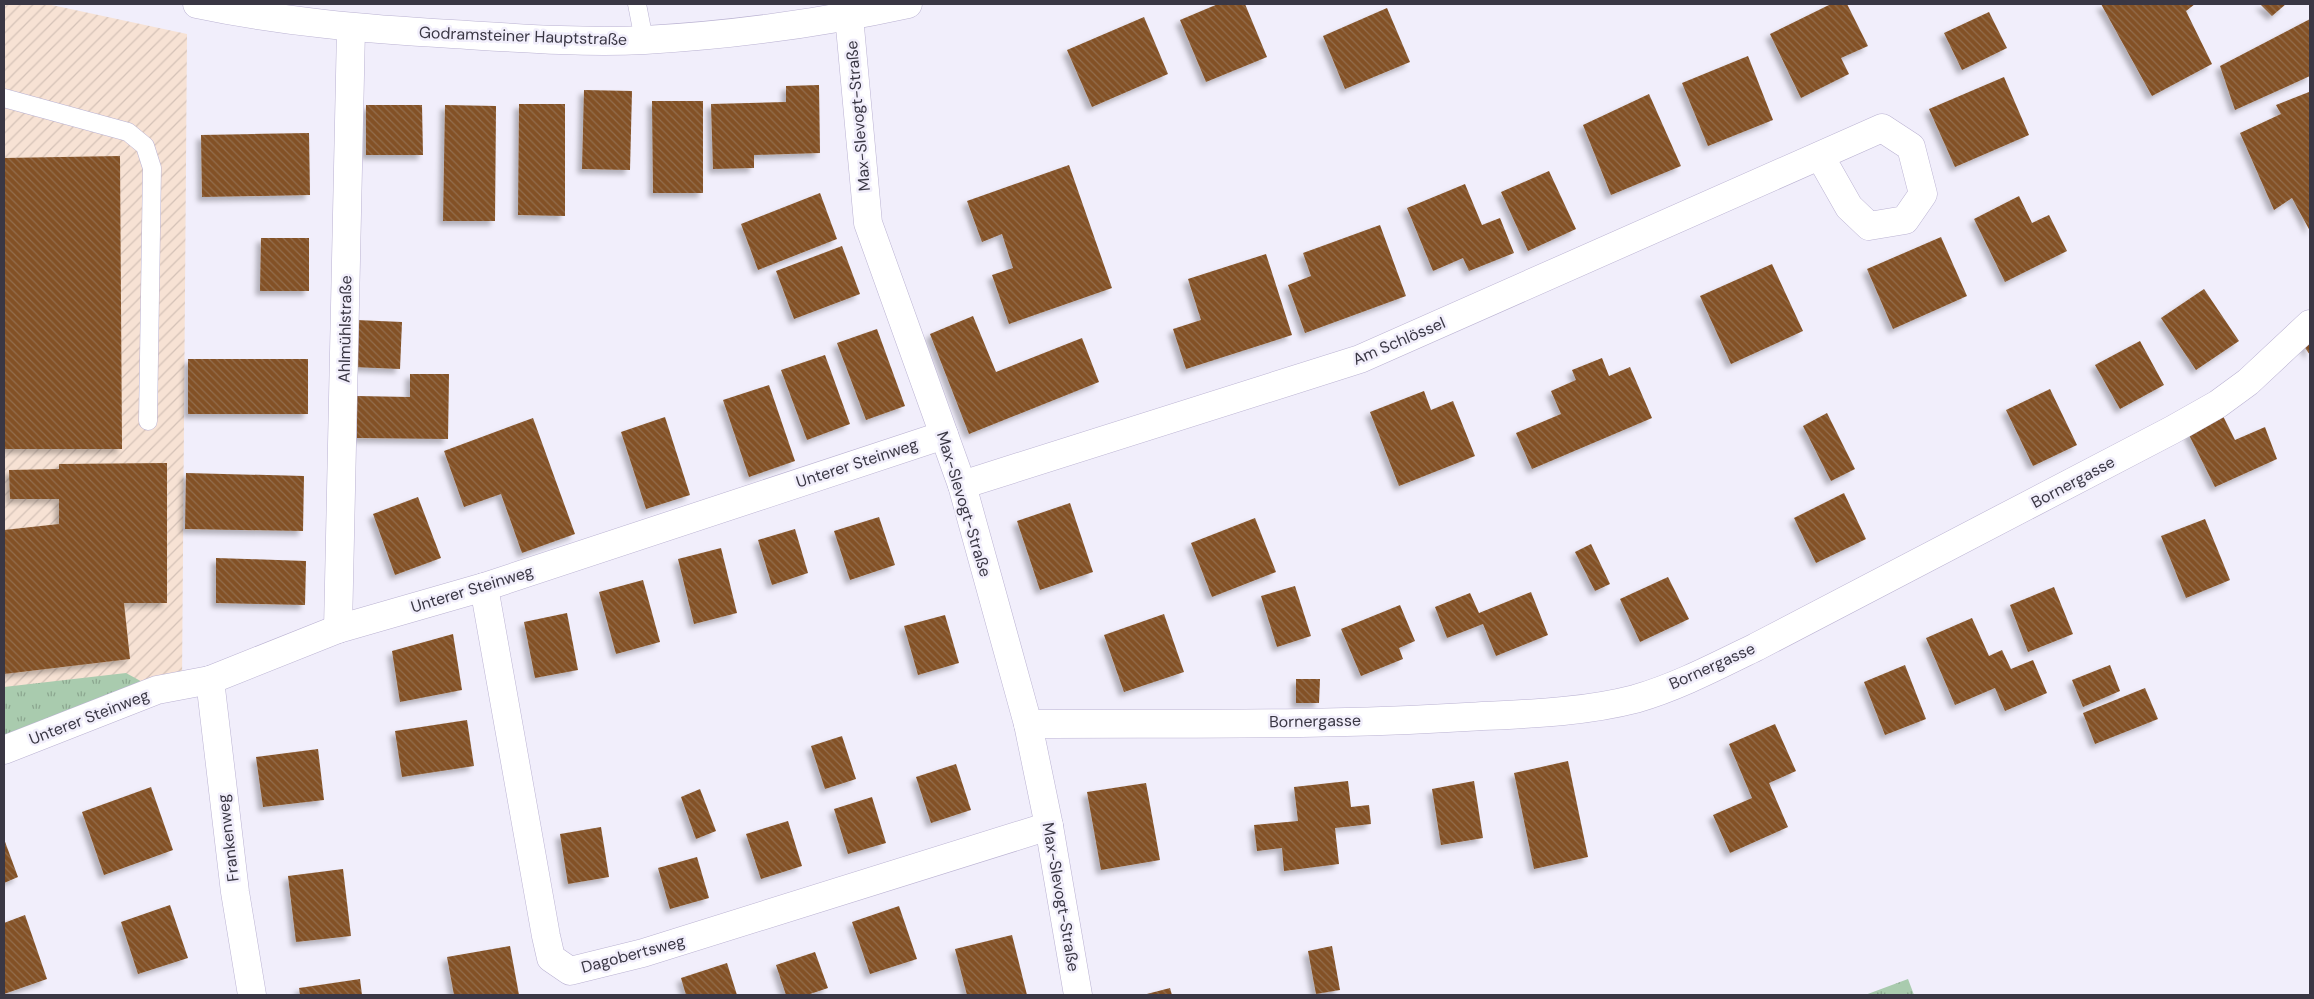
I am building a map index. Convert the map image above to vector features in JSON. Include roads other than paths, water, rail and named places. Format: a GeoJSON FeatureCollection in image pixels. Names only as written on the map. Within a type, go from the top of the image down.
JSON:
{"type":"FeatureCollection","features":[{"type":"Feature","properties":{"kind":"street","name":"Godramsteiner Hauptstraße"},"geometry":{"type":"LineString","coordinates":[[197,4],[254,16],[351,28],[569,41],[644,40],[740,33],[908,4]]}},
{"type":"Feature","properties":{"kind":"street","name":"Max-Slevogt-Straße"},"geometry":{"type":"LineString","coordinates":[[860,11],[868,223],[962,485],[1028,724],[1049,826],[1078,995]]}},
{"type":"Feature","properties":{"kind":"street","name":"Ahlmühlstraße"},"geometry":{"type":"LineString","coordinates":[[338,629],[351,28]]}},
{"type":"Feature","properties":{"kind":"street","name":"Am Schlössel"},"geometry":{"type":"LineString","coordinates":[[962,485],[1360,359],[1820,156]]}},
{"type":"Feature","properties":{"kind":"street","name":"Bornergasse"},"geometry":{"type":"LineString","coordinates":[[1028,724],[1408,720],[1534,713],[1592,707],[1635,699],[1693,678],[2172,430],[2218,404],[2248,382],[2310,324]]}},
{"type":"Feature","properties":{"kind":"street","name":"Unterer Steinweg"},"geometry":{"type":"LineString","coordinates":[[4,750],[157,690],[210,680],[338,629],[484,586],[944,435]]}},
{"type":"Feature","properties":{"kind":"street","name":"Dagobertsweg"},"geometry":{"type":"LineString","coordinates":[[484,586],[546,936],[551,958],[570,971],[643,953],[1049,826]]}},
{"type":"Feature","properties":{"kind":"street","name":"Frankenweg"},"geometry":{"type":"LineString","coordinates":[[210,680],[235,892],[252,995]]}},
{"type":"Feature","properties":{"kind":"lane"},"geometry":{"type":"LineString","coordinates":[[637,4],[644,40]]}},
{"type":"Feature","properties":{"kind":"lane"},"geometry":{"type":"LineString","coordinates":[[4,98],[128,132],[145,146],[152,168],[148,420]]}}]}
